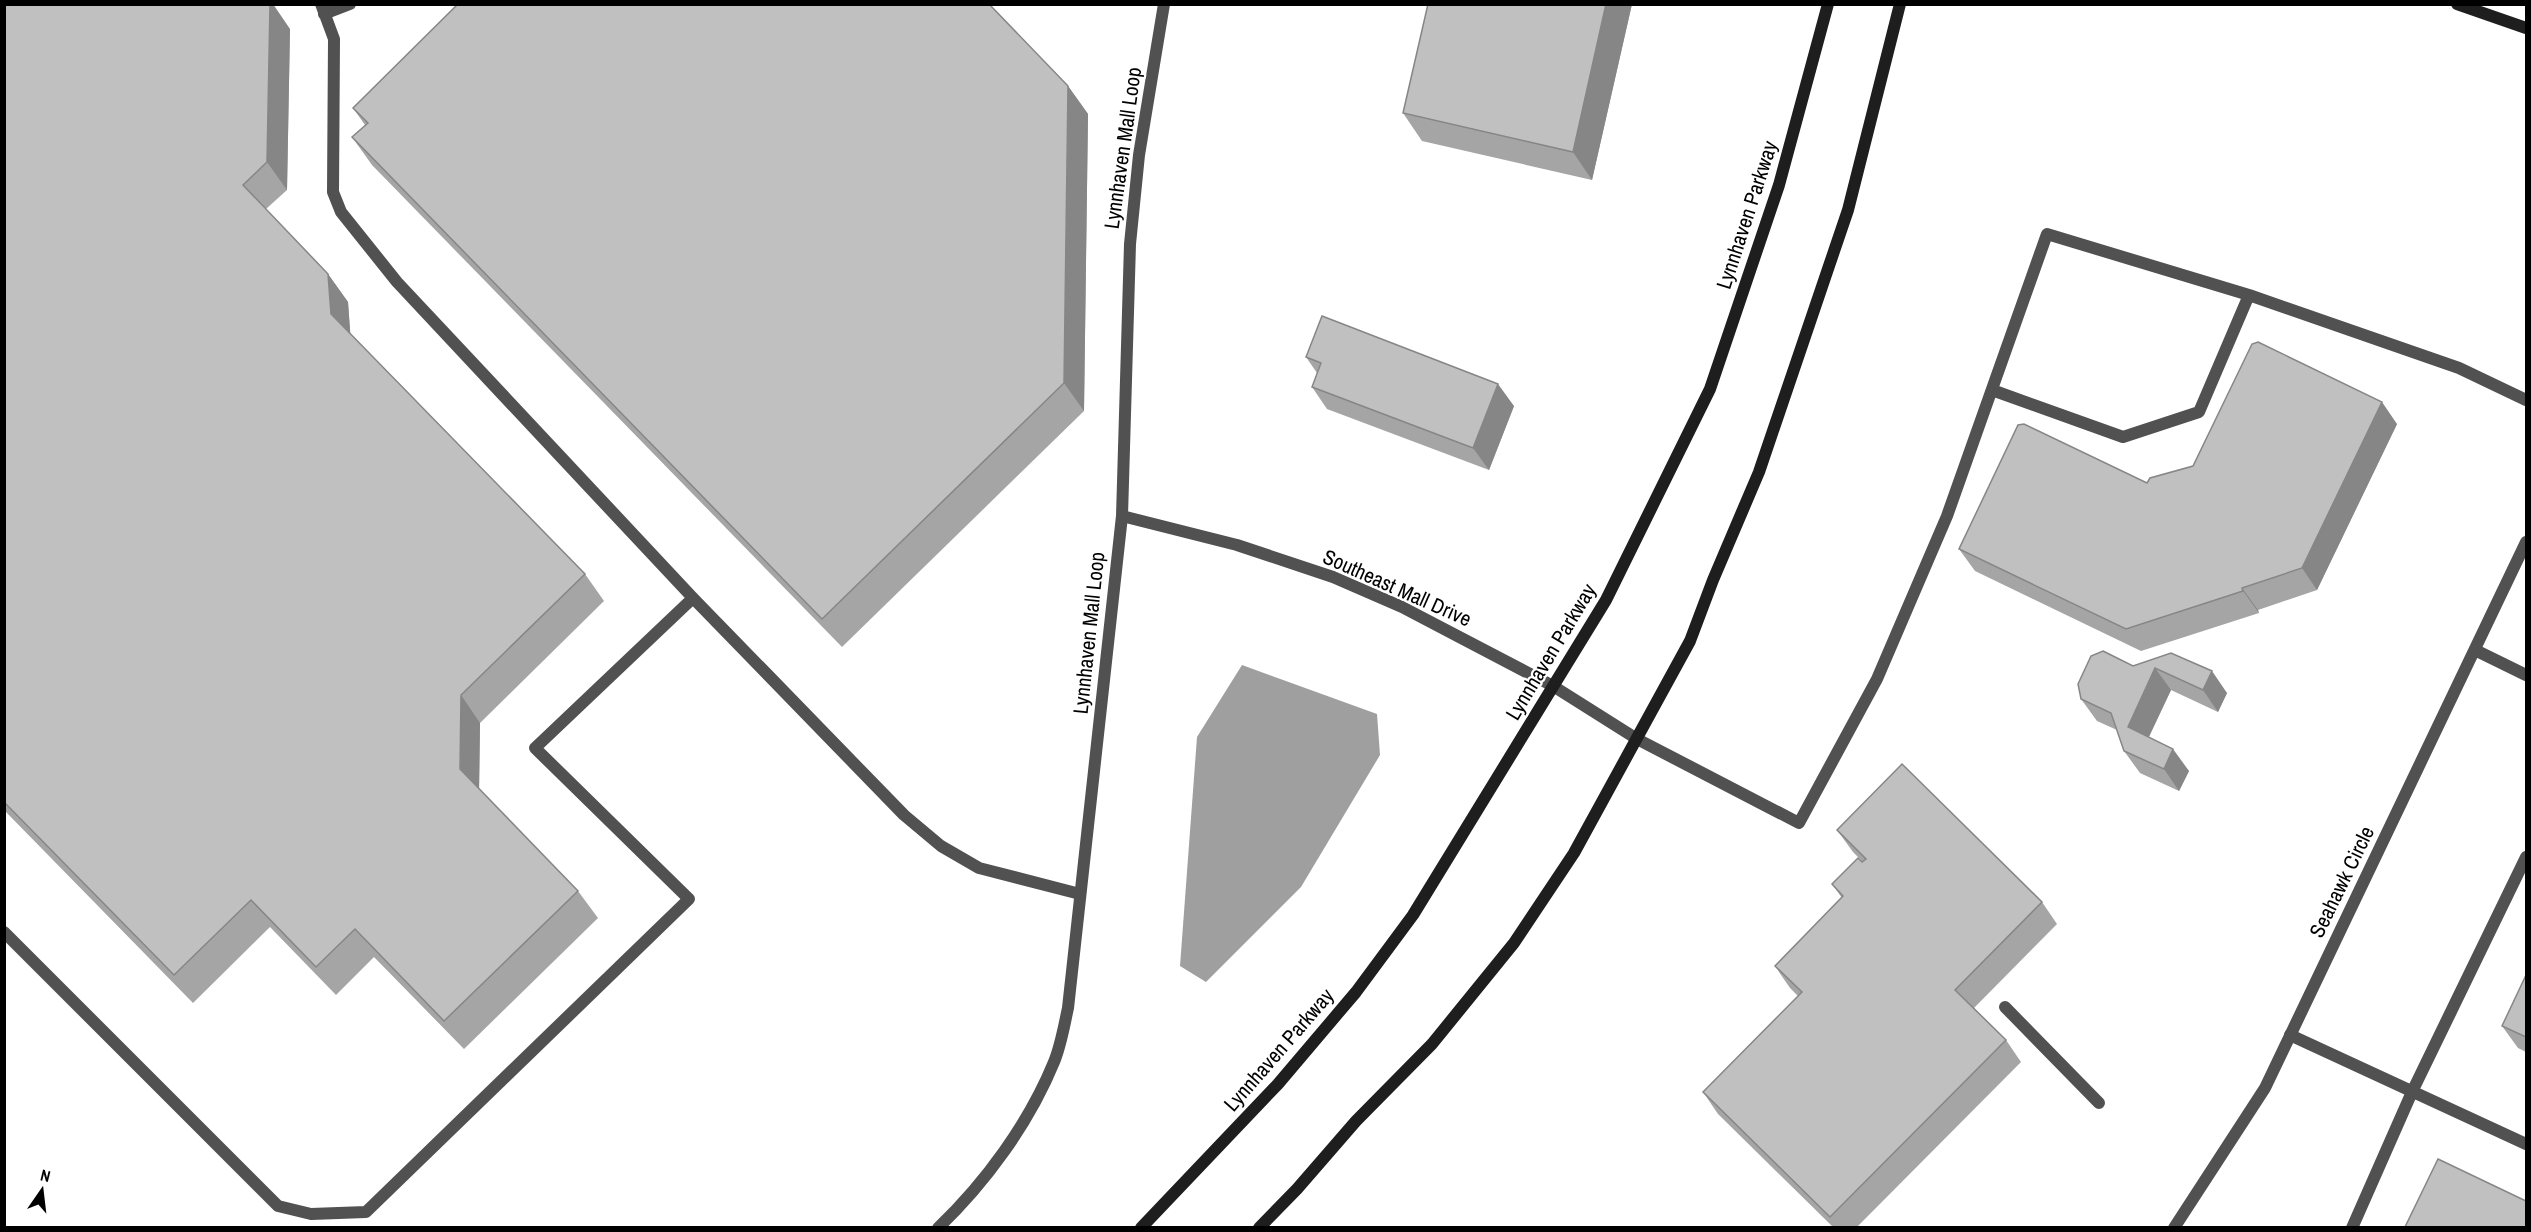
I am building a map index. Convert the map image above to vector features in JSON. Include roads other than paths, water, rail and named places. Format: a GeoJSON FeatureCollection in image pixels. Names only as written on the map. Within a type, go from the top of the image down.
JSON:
{"type":"FeatureCollection","features":[{"type":"Feature","properties":{"kind":"main road","name":"Lynnhaven Parkway"},"geometry":{"type":"LineString","coordinates":[[1141,1227],[1278,1084],[1356,992],[1413,915],[1606,600],[1710,389],[1779,185],[1828,4]]}},
{"type":"Feature","properties":{"kind":"main road"},"geometry":{"type":"LineString","coordinates":[[1259,1227],[1297,1189],[1356,1121],[1432,1044],[1514,943],[1574,853],[1690,641],[1759,472],[1848,210],[1900,4]]}},
{"type":"Feature","properties":{"kind":"main road"},"geometry":{"type":"LineString","coordinates":[[2457,4],[2526,28]]}},
{"type":"Feature","properties":{"kind":"street"},"geometry":{"type":"LineString","coordinates":[[350,4],[322,9],[334,39],[333,192],[341,212],[397,282],[693,598],[904,815],[941,846],[979,868],[1080,894]]}},
{"type":"Feature","properties":{"kind":"street","name":"Lynnhaven Mall Loop"},"geometry":{"type":"LineString","coordinates":[[939,1227],[956,1211],[1023,1126],[1055,1059],[1068,1008],[1122,516],[1130,244],[1140,155],[1164,4]]}},
{"type":"Feature","properties":{"kind":"street"},"geometry":{"type":"LineString","coordinates":[[2249,295],[2199,412],[2123,437],[1992,390],[2047,234],[2249,295],[2459,368],[2526,400]]}},
{"type":"Feature","properties":{"kind":"street","name":"Southeast Mall Drive"},"geometry":{"type":"LineString","coordinates":[[1122,516],[1237,545],[1333,578],[1402,607],[1553,686],[1637,739],[1799,823],[1877,680],[1947,516],[1992,390]]}},
{"type":"Feature","properties":{"kind":"street","name":"Seahawk Circle"},"geometry":{"type":"LineString","coordinates":[[2174,1227],[2265,1088],[2526,542]]}},
{"type":"Feature","properties":{"kind":"street"},"geometry":{"type":"LineString","coordinates":[[4,932],[278,1206],[311,1214],[366,1212],[689,899],[535,748],[693,598]]}},
{"type":"Feature","properties":{"kind":"street"},"geometry":{"type":"LineString","coordinates":[[2475,650],[2526,675]]}},
{"type":"Feature","properties":{"kind":"street"},"geometry":{"type":"LineString","coordinates":[[2352,1227],[2412,1092],[2526,857]]}},
{"type":"Feature","properties":{"kind":"street"},"geometry":{"type":"LineString","coordinates":[[2005,1007],[2099,1103]]}},
{"type":"Feature","properties":{"kind":"street"},"geometry":{"type":"LineString","coordinates":[[2290,1035],[2526,1144]]}}]}
